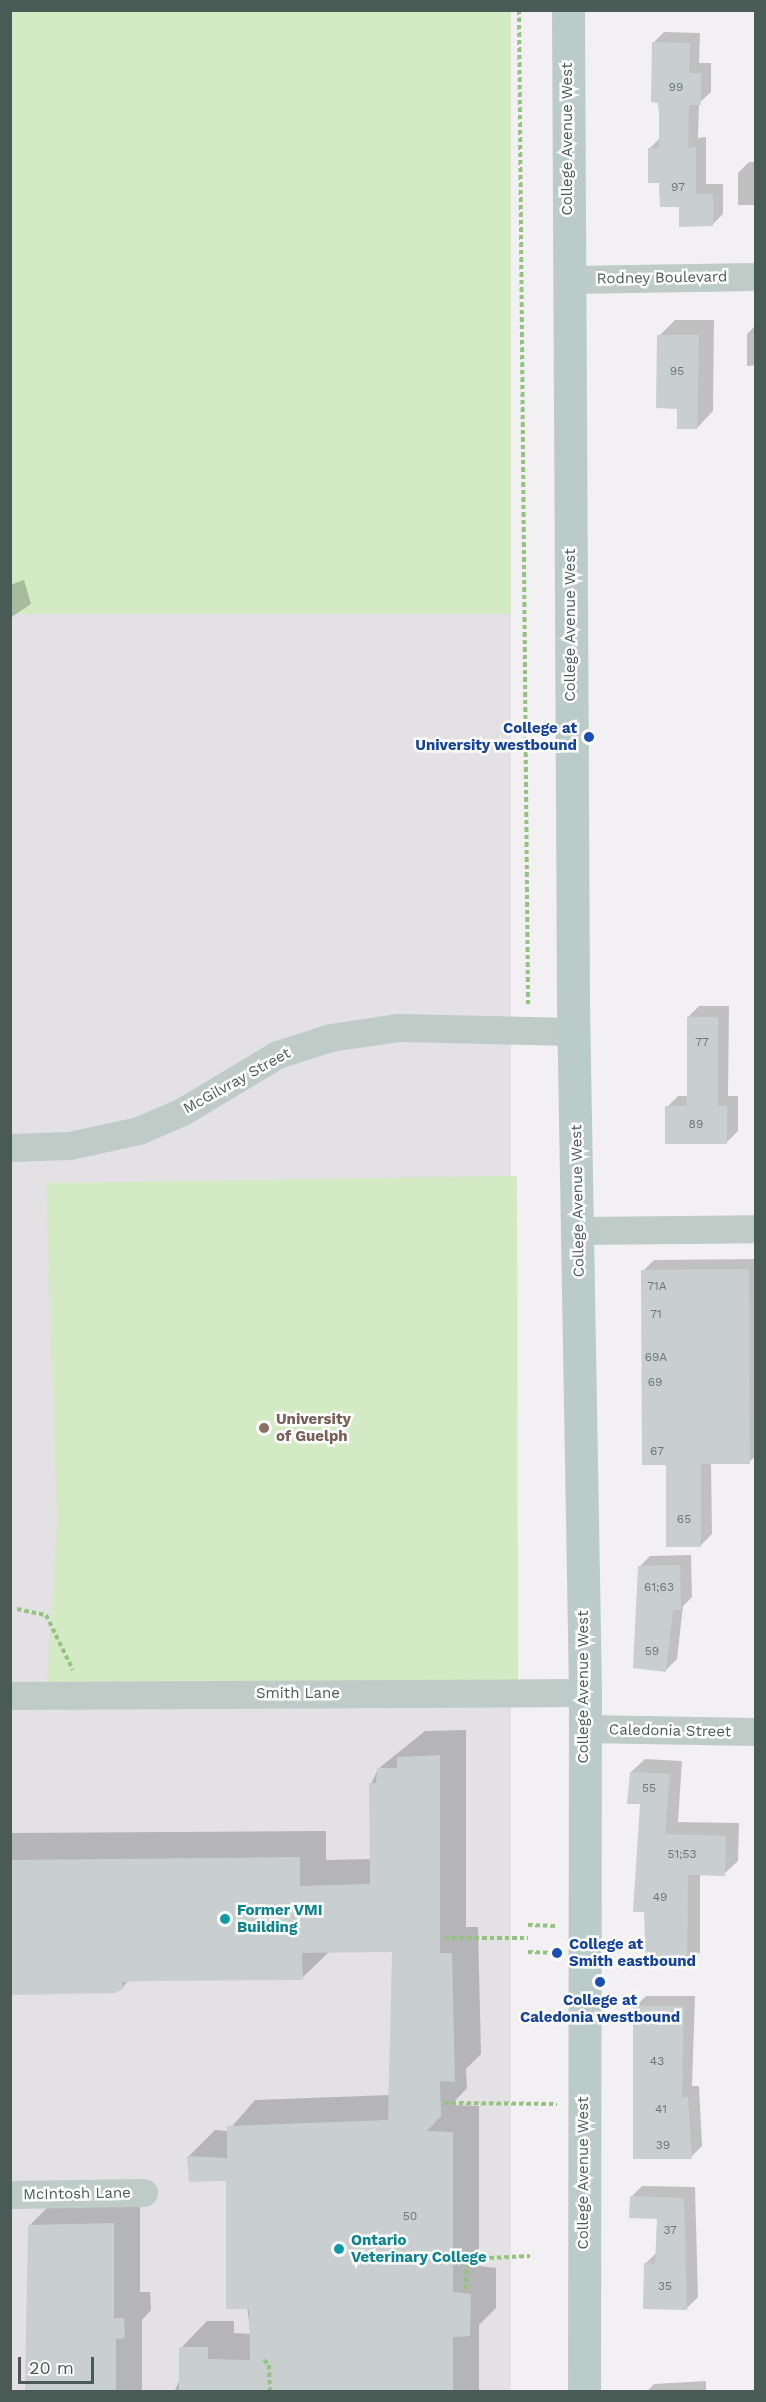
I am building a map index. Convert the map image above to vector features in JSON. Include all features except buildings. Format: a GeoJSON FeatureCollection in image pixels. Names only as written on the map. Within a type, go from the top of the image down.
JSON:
{"type":"FeatureCollection","features":[{"type":"Feature","properties":{"kind":"main road","name":"College Avenue West"},"geometry":{"type":"LineString","coordinates":[[568,10],[574,1032],[585,1693],[584,2391]]}},
{"type":"Feature","properties":{"kind":"street","name":"Rodney Boulevard"},"geometry":{"type":"LineString","coordinates":[[569,280],[756,277]]}},
{"type":"Feature","properties":{"kind":"street","name":"McGilvray Street"},"geometry":{"type":"LineString","coordinates":[[10,1148],[70,1146],[139,1131],[183,1112],[278,1055],[340,1036],[399,1028],[574,1032]]}},
{"type":"Feature","properties":{"kind":"street"},"geometry":{"type":"LineString","coordinates":[[579,1231],[756,1229]]}},
{"type":"Feature","properties":{"kind":"street","name":"Smith Lane"},"geometry":{"type":"LineString","coordinates":[[10,1696],[585,1693]]}},
{"type":"Feature","properties":{"kind":"street","name":"Caledonia Street"},"geometry":{"type":"LineString","coordinates":[[585,1729],[756,1732]]}},
{"type":"Feature","properties":{"kind":"street","name":"McIntosh Lane"},"geometry":{"type":"LineString","coordinates":[[10,2195],[144,2193]]}},
{"type":"Feature","properties":{"kind":"path"},"geometry":{"type":"LineString","coordinates":[[519,10],[528,1011]]}},
{"type":"Feature","properties":{"kind":"path"},"geometry":{"type":"LineString","coordinates":[[17,1609],[46,1615],[85,1695]]}},
{"type":"Feature","properties":{"kind":"path"},"geometry":{"type":"LineString","coordinates":[[528,1925],[557,1926]]}},
{"type":"Feature","properties":{"kind":"path"},"geometry":{"type":"LineString","coordinates":[[445,1938],[528,1938]]}},
{"type":"Feature","properties":{"kind":"path"},"geometry":{"type":"LineString","coordinates":[[528,1952],[557,1953]]}},
{"type":"Feature","properties":{"kind":"path"},"geometry":{"type":"LineString","coordinates":[[444,2103],[584,2104]]}},
{"type":"Feature","properties":{"kind":"path"},"geometry":{"type":"LineString","coordinates":[[466,2289],[467,2259],[530,2256]]}},
{"type":"Feature","properties":{"kind":"path"},"geometry":{"type":"LineString","coordinates":[[264,2360],[270,2391]]}},
{"type":"Feature","properties":{"kind":"shaded area","name":"University of Guelph"},"geometry":{"type":"Polygon","coordinates":[[[11,11],[511,11],[511,2392],[11,2392],[11,11]]]}},
{"type":"Feature","properties":{"kind":"green space"},"geometry":{"type":"Polygon","coordinates":[[[10,11],[511,11],[511,614],[10,614],[10,11]]]}},
{"type":"Feature","properties":{"kind":"green space"},"geometry":{"type":"Polygon","coordinates":[[[517,1176],[518,1680],[47,1685],[57,1521],[46,1183],[517,1176]]]}},
{"type":"Feature","properties":{"kind":"place","name":"College at University westbound"},"geometry":{"type":"Point","coordinates":[589,737]}},
{"type":"Feature","properties":{"kind":"place","name":"University of Guelph"},"geometry":{"type":"Point","coordinates":[264,1428]}},
{"type":"Feature","properties":{"kind":"place","name":"Former VMI Building"},"geometry":{"type":"Point","coordinates":[225,1919]}},
{"type":"Feature","properties":{"kind":"place","name":"College at Smith eastbound"},"geometry":{"type":"Point","coordinates":[557,1953]}},
{"type":"Feature","properties":{"kind":"place","name":"College at Caledonia westbound"},"geometry":{"type":"Point","coordinates":[600,1982]}},
{"type":"Feature","properties":{"kind":"place","name":"Ontario Veterinary College"},"geometry":{"type":"Point","coordinates":[339,2249]}}]}
